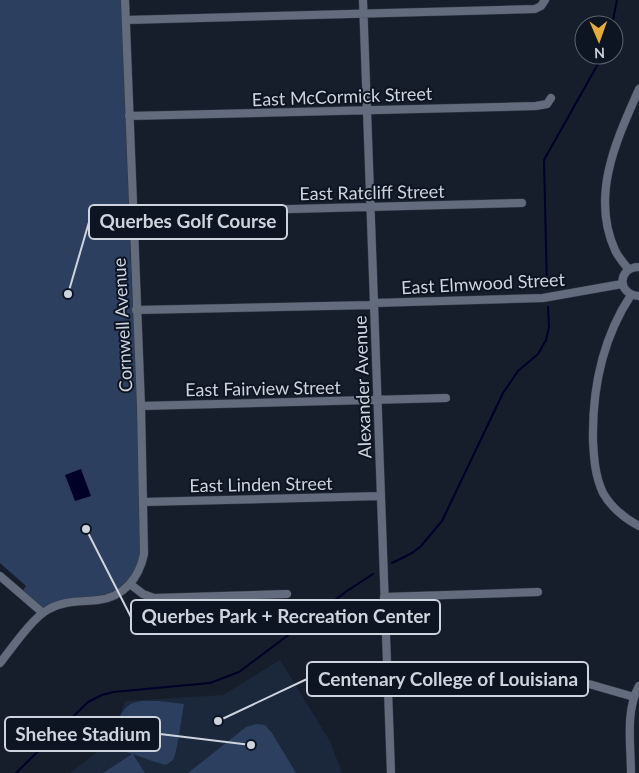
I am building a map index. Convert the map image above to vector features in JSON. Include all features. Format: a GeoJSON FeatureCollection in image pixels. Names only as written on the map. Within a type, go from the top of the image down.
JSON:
{"type":"FeatureCollection","features":[{"type":"Feature","properties":{"kind":"street","name":"Cornwell Avenue"},"geometry":{"type":"LineString","coordinates":[[125,0],[141,406],[144,554],[140,570],[130,584]]}},
{"type":"Feature","properties":{"kind":"street","name":"Alexander Avenue"},"geometry":{"type":"LineString","coordinates":[[362,0],[390,773]]}},
{"type":"Feature","properties":{"kind":"street"},"geometry":{"type":"LineString","coordinates":[[126,20],[535,9],[543,3]]}},
{"type":"Feature","properties":{"kind":"street"},"geometry":{"type":"LineString","coordinates":[[628,269],[616,252],[608,228],[605,191],[609,165],[616,142],[639,89]]}},
{"type":"Feature","properties":{"kind":"street","name":"East McCormick Street"},"geometry":{"type":"LineString","coordinates":[[129,116],[536,106],[547,104],[551,98]]}},
{"type":"Feature","properties":{"kind":"street","name":"East Ratcliff Street"},"geometry":{"type":"LineString","coordinates":[[133,213],[522,203]]}},
{"type":"Feature","properties":{"kind":"street"},"geometry":{"type":"LineString","coordinates":[[639,267],[628,269],[623,275],[622,284],[625,291],[635,296],[616,318],[607,343],[598,376],[594,412],[595,469],[603,492],[612,505],[626,518],[639,526]]}},
{"type":"Feature","properties":{"kind":"street","name":"East Elmwood Street"},"geometry":{"type":"LineString","coordinates":[[136,310],[543,298],[622,284]]}},
{"type":"Feature","properties":{"kind":"street","name":"East Fairview Street"},"geometry":{"type":"LineString","coordinates":[[141,406],[446,398]]}},
{"type":"Feature","properties":{"kind":"street","name":"East Linden Street"},"geometry":{"type":"LineString","coordinates":[[143,502],[381,496]]}},
{"type":"Feature","properties":{"kind":"street"},"geometry":{"type":"LineString","coordinates":[[0,576],[43,612]]}},
{"type":"Feature","properties":{"kind":"street"},"geometry":{"type":"LineString","coordinates":[[0,663],[43,612],[66,603],[114,596],[130,584],[143,594],[154,598],[287,594]]}},
{"type":"Feature","properties":{"kind":"street"},"geometry":{"type":"LineString","coordinates":[[384,597],[538,592]]}},
{"type":"Feature","properties":{"kind":"street"},"geometry":{"type":"LineString","coordinates":[[530,667],[634,697]]}},
{"type":"Feature","properties":{"kind":"street"},"geometry":{"type":"LineString","coordinates":[[631,773],[631,714],[634,697],[639,686]]}},
{"type":"Feature","properties":{"kind":"shaded area"},"geometry":{"type":"Polygon","coordinates":[[[0,0],[122,0],[131,265],[143,502],[140,570],[114,596],[73,601],[43,613],[21,593],[26,586],[0,563],[0,0]]]}},
{"type":"Feature","properties":{"kind":"shaded area"},"geometry":{"type":"Polygon","coordinates":[[[81,469],[91,496],[75,501],[65,475],[81,469]]]}},
{"type":"Feature","properties":{"kind":"shaded area"},"geometry":{"type":"Polygon","coordinates":[[[280,660],[330,741],[342,773],[70,773],[109,743],[125,701],[223,695],[280,660]]]}},
{"type":"Feature","properties":{"kind":"shaded area"},"geometry":{"type":"Polygon","coordinates":[[[159,701],[184,704],[178,743],[173,760],[166,765],[133,754],[145,773],[103,773],[132,754],[115,748],[116,728],[125,709],[136,702],[159,701]]]}},
{"type":"Feature","properties":{"kind":"shaded area"},"geometry":{"type":"Polygon","coordinates":[[[256,724],[265,725],[272,733],[296,773],[188,773],[246,727],[256,724]]]}},
{"type":"Feature","properties":{"kind":"waterway"},"geometry":{"type":"LineString","coordinates":[[614,15],[617,0]]}},
{"type":"Feature","properties":{"kind":"waterway"},"geometry":{"type":"LineString","coordinates":[[547,288],[544,160],[597,65]]}},
{"type":"Feature","properties":{"kind":"waterway"},"geometry":{"type":"LineString","coordinates":[[392,563],[421,546],[442,521],[503,393],[518,371],[538,354],[546,340],[549,327],[548,307]]}},
{"type":"Feature","properties":{"kind":"waterway"},"geometry":{"type":"LineString","coordinates":[[16,773],[88,702],[113,692],[210,683],[239,672],[347,591],[373,574]]}},
{"type":"Feature","properties":{"kind":"place","name":"Querbes Golf Course"},"geometry":{"type":"Point","coordinates":[68,294]}},
{"type":"Feature","properties":{"kind":"place","name":"Querbes Park + Recreation Center"},"geometry":{"type":"Point","coordinates":[86,529]}},
{"type":"Feature","properties":{"kind":"place","name":"Centenary College of Louisiana"},"geometry":{"type":"Point","coordinates":[218,721]}},
{"type":"Feature","properties":{"kind":"place","name":"Shehee Stadium"},"geometry":{"type":"Point","coordinates":[251,745]}}]}
